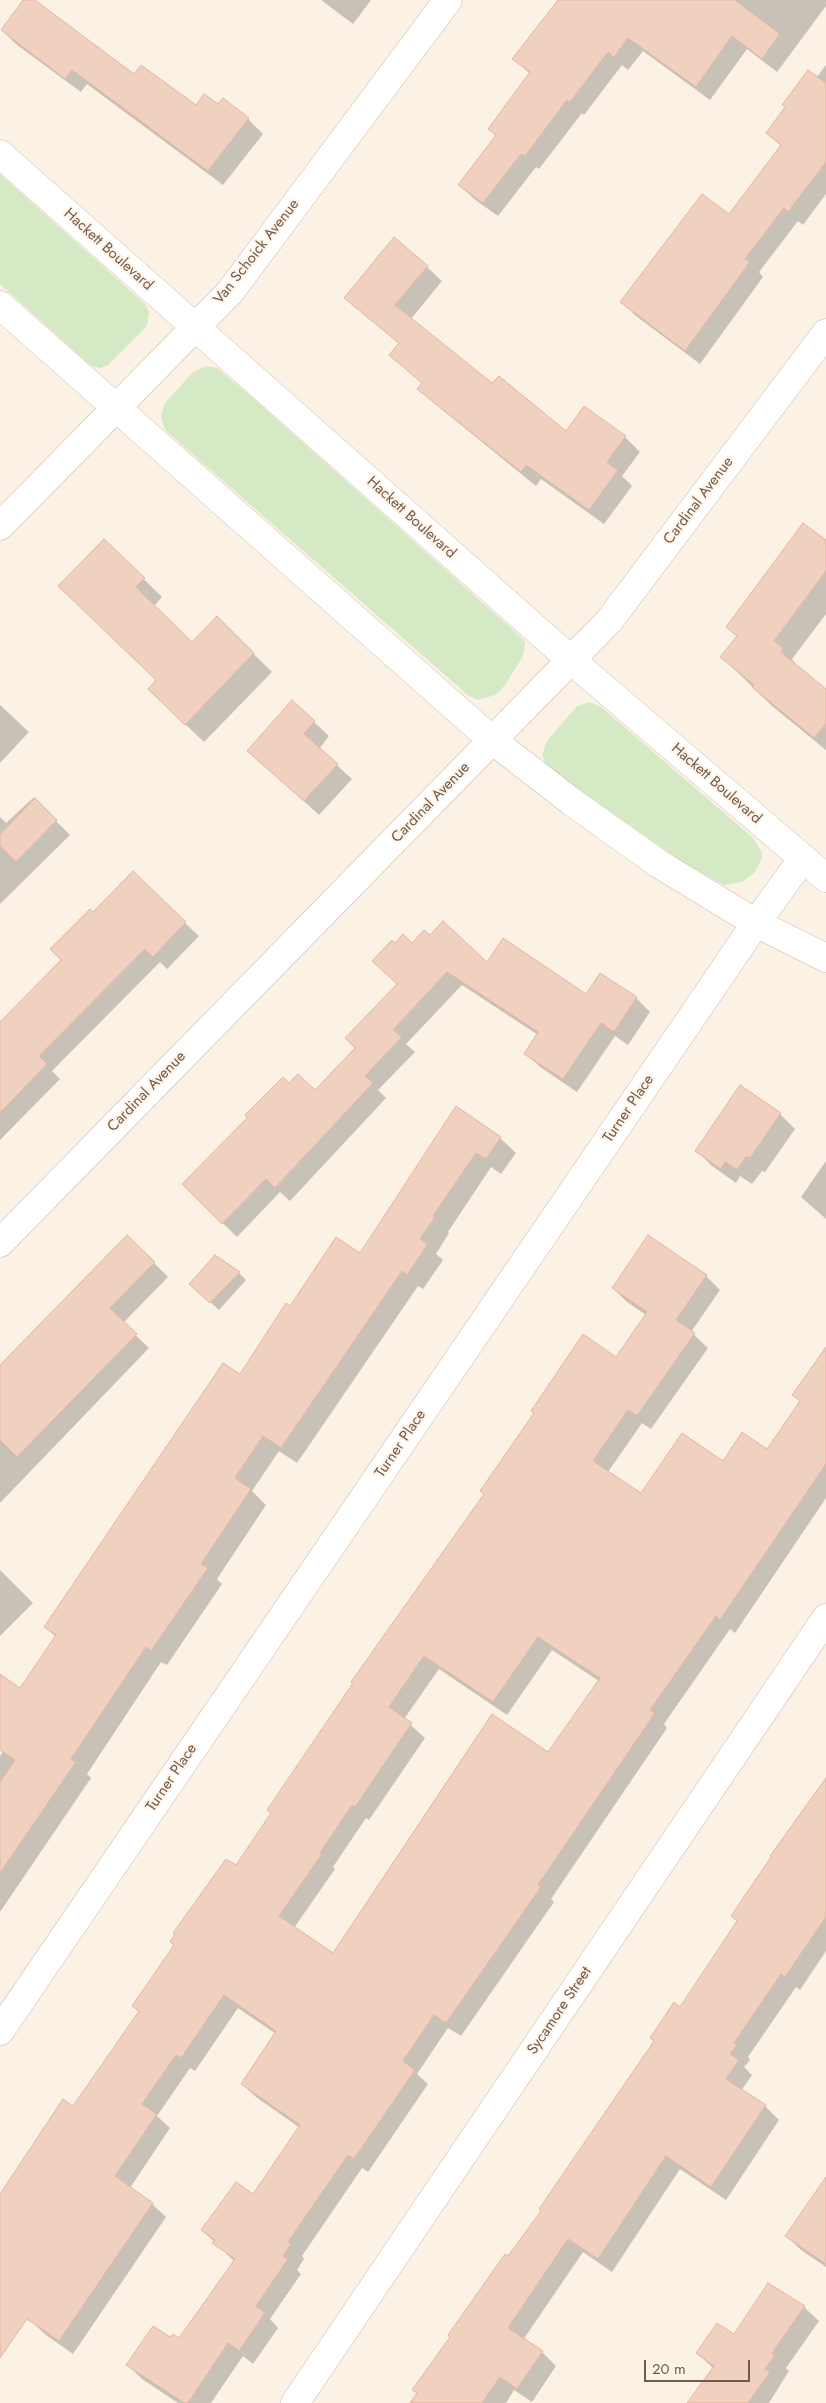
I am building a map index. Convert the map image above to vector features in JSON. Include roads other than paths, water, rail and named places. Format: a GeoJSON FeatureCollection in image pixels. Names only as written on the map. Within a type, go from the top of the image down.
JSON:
{"type":"FeatureCollection","features":[{"type":"Feature","properties":{"kind":"street","name":"Van Schoick Avenue"},"geometry":{"type":"LineString","coordinates":[[0,526],[194,326],[230,292],[448,0]]}},
{"type":"Feature","properties":{"kind":"street","name":"Hackett Boulevard"},"geometry":{"type":"LineString","coordinates":[[0,154],[572,660],[826,878]]}},
{"type":"Feature","properties":{"kind":"street"},"geometry":{"type":"LineString","coordinates":[[0,305],[492,740],[572,802],[645,854],[756,923],[826,958]]}},
{"type":"Feature","properties":{"kind":"street","name":"Cardinal Avenue"},"geometry":{"type":"LineString","coordinates":[[0,1243],[609,621],[826,333]]}},
{"type":"Feature","properties":{"kind":"street","name":"Turner Place"},"geometry":{"type":"LineString","coordinates":[[0,2031],[756,923],[803,858]]}},
{"type":"Feature","properties":{"kind":"street","name":"Sycamore Street"},"geometry":{"type":"LineString","coordinates":[[295,2403],[826,1618]]}}]}
